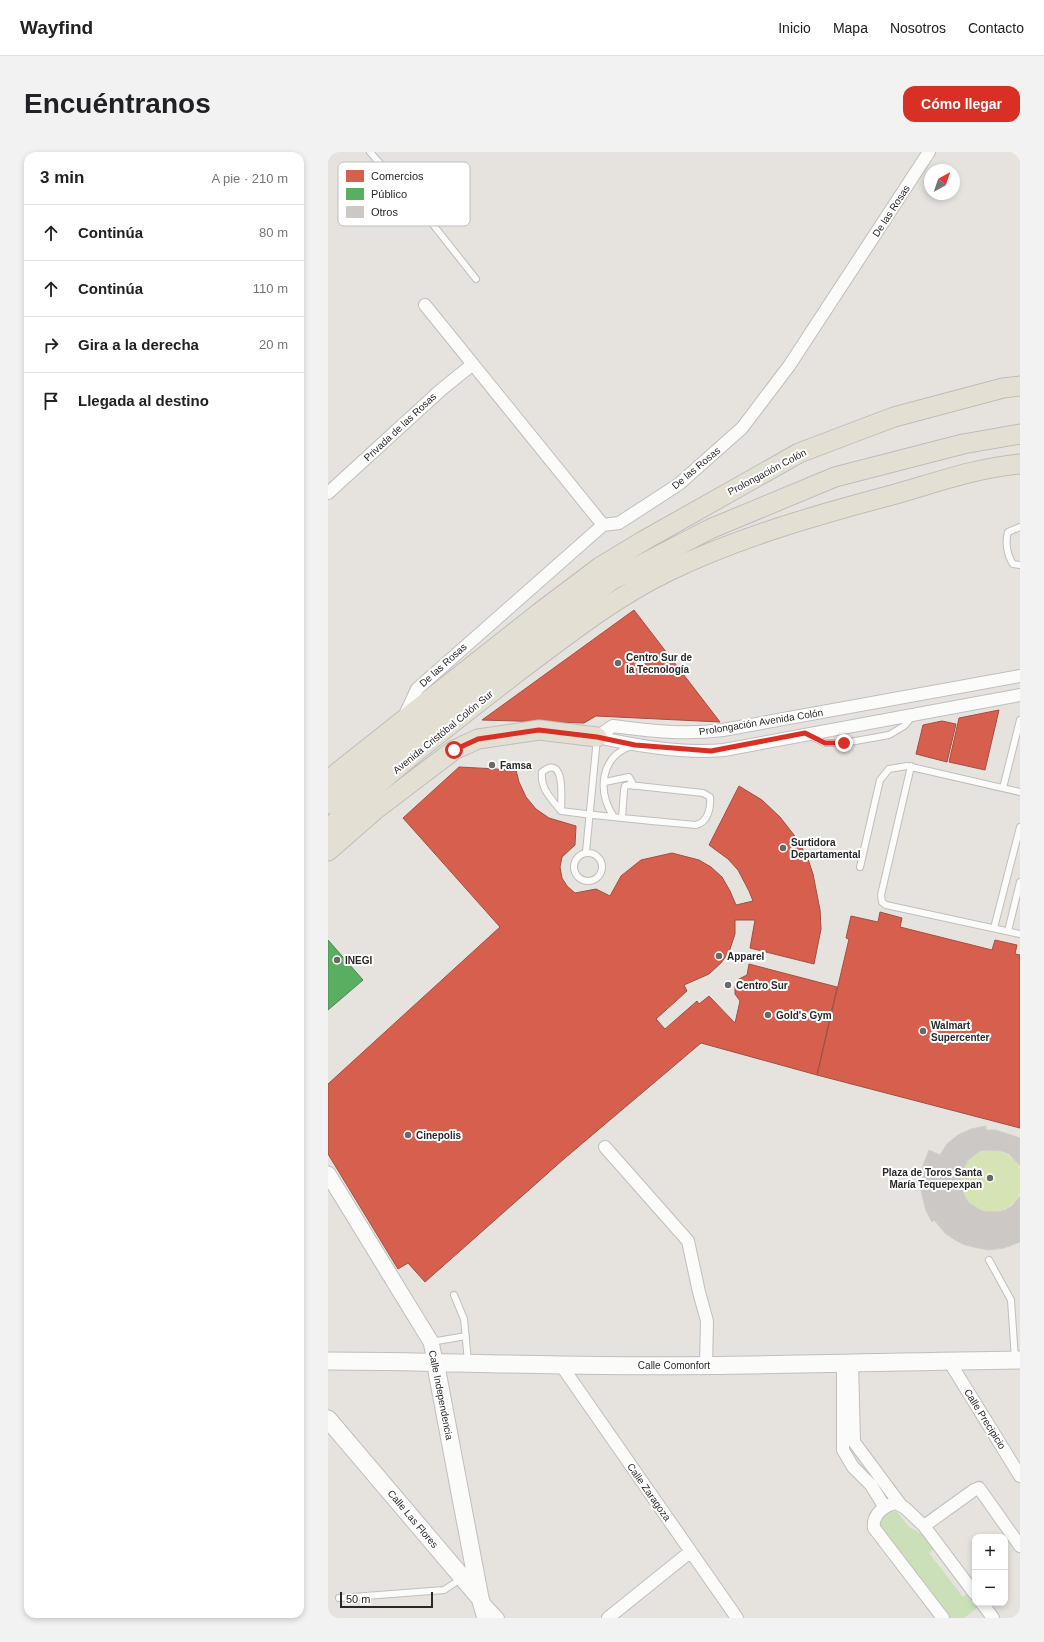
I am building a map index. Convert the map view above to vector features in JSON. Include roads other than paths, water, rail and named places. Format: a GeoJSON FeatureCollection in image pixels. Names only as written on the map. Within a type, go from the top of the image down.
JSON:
{"type":"FeatureCollection","features":[{"type":"Feature","properties":{"kind":"main road","name":"Prolongación Colón"},"geometry":{"type":"LineString","coordinates":[[402,721],[600,567],[799,453],[894,417],[1003,388],[1020,386]]}},
{"type":"Feature","properties":{"kind":"main road"},"geometry":{"type":"LineString","coordinates":[[328,804],[350,784],[503,662],[612,580],[710,529],[835,477],[963,444],[1020,434]]}},
{"type":"Feature","properties":{"kind":"main road","name":"Avenida Cristóbal Colón Sur"},"geometry":{"type":"LineString","coordinates":[[328,829],[361,797],[490,693],[561,639],[622,598],[667,572],[724,548],[840,509],[904,492],[958,474],[997,466],[1020,464]]}},
{"type":"Feature","properties":{"kind":"main road"},"geometry":{"type":"LineString","coordinates":[[328,782],[402,721]]}},
{"type":"Feature","properties":{"kind":"main road"},"geometry":{"type":"LineString","coordinates":[[328,851],[375,810],[454,750],[478,739],[539,730],[597,737]]}},
{"type":"Feature","properties":{"kind":"main road","name":"Calle Comonfort"},"geometry":{"type":"LineString","coordinates":[[328,1361],[435,1361],[561,1365],[706,1365],[1018,1360]]}},
{"type":"Feature","properties":{"kind":"main road","name":"Calle Independencia"},"geometry":{"type":"LineString","coordinates":[[435,1361],[480,1598],[486,1618]]}},
{"type":"Feature","properties":{"kind":"main road","name":"Calle Las Flores"},"geometry":{"type":"LineString","coordinates":[[328,1419],[480,1598]]}},
{"type":"Feature","properties":{"kind":"street","name":"De las Rosas"},"geometry":{"type":"LineString","coordinates":[[402,721],[416,689],[603,525],[618,523],[679,484],[742,428],[789,366],[929,152]]}},
{"type":"Feature","properties":{"kind":"street"},"geometry":{"type":"LineString","coordinates":[[425,305],[603,525]]}},
{"type":"Feature","properties":{"kind":"street","name":"Privada de las Rosas"},"geometry":{"type":"LineString","coordinates":[[328,493],[442,389],[473,364]]}},
{"type":"Feature","properties":{"kind":"street","name":"Prolongación Avenida Colón"},"geometry":{"type":"LineString","coordinates":[[597,737],[613,726],[699,734],[1020,676]]}},
{"type":"Feature","properties":{"kind":"street","name":"Prolongación Avenida Colón"},"geometry":{"type":"LineString","coordinates":[[597,737],[635,745],[711,751],[1020,695]]}},
{"type":"Feature","properties":{"kind":"street"},"geometry":{"type":"LineString","coordinates":[[605,1147],[688,1241],[707,1321],[706,1365]]}},
{"type":"Feature","properties":{"kind":"street","name":"Calle Independencia"},"geometry":{"type":"LineString","coordinates":[[328,1174],[431,1342],[435,1361]]}},
{"type":"Feature","properties":{"kind":"street","name":"Calle Precipicio"},"geometry":{"type":"LineString","coordinates":[[949,1361],[1020,1476]]}},
{"type":"Feature","properties":{"kind":"street"},"geometry":{"type":"LineString","coordinates":[[848,1363],[853,1401],[854,1442],[900,1504],[924,1526],[972,1590]]}},
{"type":"Feature","properties":{"kind":"street"},"geometry":{"type":"LineString","coordinates":[[848,1363],[844,1450],[853,1467],[871,1485],[884,1506]]}},
{"type":"Feature","properties":{"kind":"street","name":"Calle Zaragoza"},"geometry":{"type":"LineString","coordinates":[[561,1365],[737,1618]]}},
{"type":"Feature","properties":{"kind":"street"},"geometry":{"type":"LineString","coordinates":[[924,1526],[979,1488],[1020,1546]]}},
{"type":"Feature","properties":{"kind":"street"},"geometry":{"type":"LineString","coordinates":[[900,1504],[884,1506],[875,1519],[874,1528],[943,1618]]}},
{"type":"Feature","properties":{"kind":"street"},"geometry":{"type":"LineString","coordinates":[[608,1618],[690,1552]]}},
{"type":"Feature","properties":{"kind":"street","name":"Calle Las Flores"},"geometry":{"type":"LineString","coordinates":[[480,1598],[498,1618]]}},
{"type":"Feature","properties":{"kind":"street"},"geometry":{"type":"LineString","coordinates":[[984,1606],[993,1618]]}},
{"type":"Feature","properties":{"kind":"lane"},"geometry":{"type":"LineString","coordinates":[[370,152],[379,162]]}},
{"type":"Feature","properties":{"kind":"lane"},"geometry":{"type":"LineString","coordinates":[[434,226],[476,279]]}},
{"type":"Feature","properties":{"kind":"lane"},"geometry":{"type":"LineString","coordinates":[[1020,527],[1008,532],[1006,539],[1010,558],[1013,564],[1020,565]]}},
{"type":"Feature","properties":{"kind":"lane"},"geometry":{"type":"LineString","coordinates":[[1003,788],[1020,720]]}},
{"type":"Feature","properties":{"kind":"lane"},"geometry":{"type":"LineString","coordinates":[[586,852],[597,737]]}},
{"type":"Feature","properties":{"kind":"lane"},"geometry":{"type":"LineString","coordinates":[[614,817],[607,806],[604,795],[607,765],[612,757],[621,750],[635,745]]}},
{"type":"Feature","properties":{"kind":"lane"},"geometry":{"type":"LineString","coordinates":[[911,766],[881,895],[882,902],[886,905],[1020,934]]}},
{"type":"Feature","properties":{"kind":"lane"},"geometry":{"type":"LineString","coordinates":[[860,867],[880,780],[889,769],[911,766],[1020,792]]}},
{"type":"Feature","properties":{"kind":"lane"},"geometry":{"type":"LineString","coordinates":[[561,810],[561,777],[558,771],[554,768],[546,769],[542,772],[541,781],[546,794],[561,810],[590,815],[696,825],[702,824],[706,819],[711,805],[710,797],[703,793],[625,786],[622,818]]}},
{"type":"Feature","properties":{"kind":"lane"},"geometry":{"type":"LineString","coordinates":[[605,782],[625,776],[629,777],[634,786]]}},
{"type":"Feature","properties":{"kind":"lane"},"geometry":{"type":"LineString","coordinates":[[994,928],[1017,847],[1020,827]]}},
{"type":"Feature","properties":{"kind":"lane"},"geometry":{"type":"LineString","coordinates":[[586,852],[594,854],[600,858],[602,865],[601,873],[597,879],[590,881],[582,880],[576,876],[574,868],[575,861],[579,855],[586,852]]}},
{"type":"Feature","properties":{"kind":"lane"},"geometry":{"type":"LineString","coordinates":[[1008,931],[1020,882]]}},
{"type":"Feature","properties":{"kind":"lane"},"geometry":{"type":"LineString","coordinates":[[989,1260],[1011,1300],[1018,1360]]}},
{"type":"Feature","properties":{"kind":"lane"},"geometry":{"type":"LineString","coordinates":[[454,1296],[464,1319],[468,1362]]}},
{"type":"Feature","properties":{"kind":"lane"},"geometry":{"type":"LineString","coordinates":[[431,1342],[466,1336]]}},
{"type":"Feature","properties":{"kind":"lane"},"geometry":{"type":"LineString","coordinates":[[339,1598],[444,1590],[462,1578]]}},
{"type":"Feature","properties":{"kind":"place","name":"Centro Sur de la Tecnología"},"geometry":{"type":"Point","coordinates":[618,663]}},
{"type":"Feature","properties":{"kind":"place","name":"Famsa"},"geometry":{"type":"Point","coordinates":[492,765]}},
{"type":"Feature","properties":{"kind":"place","name":"Surtidora Departamental"},"geometry":{"type":"Point","coordinates":[783,848]}},
{"type":"Feature","properties":{"kind":"place","name":"Apparel"},"geometry":{"type":"Point","coordinates":[719,956]}},
{"type":"Feature","properties":{"kind":"place","name":"INEGI"},"geometry":{"type":"Point","coordinates":[337,960]}},
{"type":"Feature","properties":{"kind":"place","name":"Centro Sur"},"geometry":{"type":"Point","coordinates":[728,985]}},
{"type":"Feature","properties":{"kind":"place","name":"Gold's Gym"},"geometry":{"type":"Point","coordinates":[768,1015]}},
{"type":"Feature","properties":{"kind":"place","name":"Walmart Supercenter"},"geometry":{"type":"Point","coordinates":[923,1031]}},
{"type":"Feature","properties":{"kind":"place","name":"Cinepolis"},"geometry":{"type":"Point","coordinates":[408,1135]}},
{"type":"Feature","properties":{"kind":"place","name":"Plaza de Toros Santa María Tequepexpan"},"geometry":{"type":"Point","coordinates":[990,1178]}}]}
